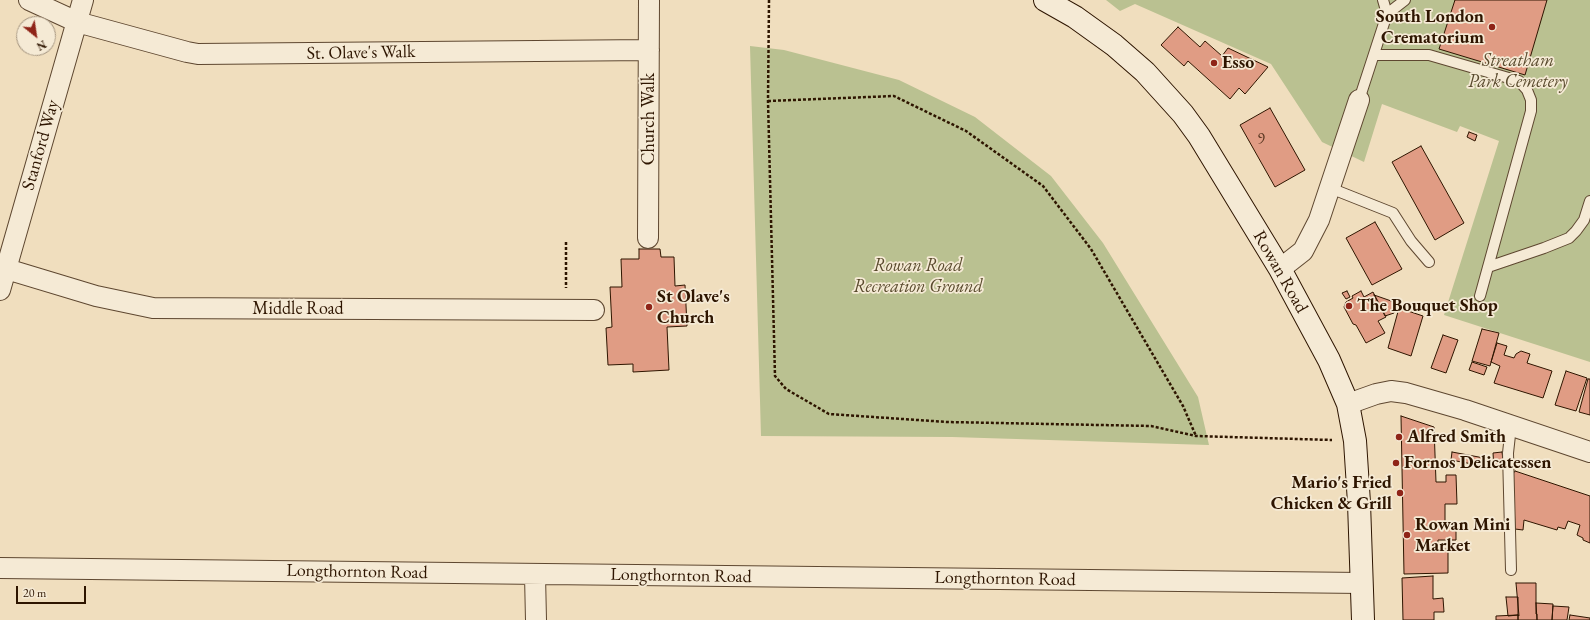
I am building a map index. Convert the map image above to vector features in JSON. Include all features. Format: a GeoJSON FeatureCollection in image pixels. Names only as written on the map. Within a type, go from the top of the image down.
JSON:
{"type":"FeatureCollection","features":[{"type":"Feature","properties":{"kind":"main road","name":"Rowan Road"},"geometry":{"type":"LineString","coordinates":[[1045,0],[1075,17],[1114,45],[1145,72],[1169,97],[1199,136],[1280,269],[1329,360],[1348,404],[1355,441],[1358,472],[1362,620]]}},
{"type":"Feature","properties":{"kind":"street","name":"St. Olave's Walk"},"geometry":{"type":"LineString","coordinates":[[29,0],[77,22],[198,54],[650,50]]}},
{"type":"Feature","properties":{"kind":"street","name":"Stanford Way"},"geometry":{"type":"LineString","coordinates":[[0,290],[3,267],[83,0]]}},
{"type":"Feature","properties":{"kind":"street","name":"Church Walk"},"geometry":{"type":"LineString","coordinates":[[648,238],[650,50],[649,0]]}},
{"type":"Feature","properties":{"kind":"street"},"geometry":{"type":"LineString","coordinates":[[1280,269],[1303,251],[1320,220],[1359,100]]}},
{"type":"Feature","properties":{"kind":"street","name":"Middle Road"},"geometry":{"type":"LineString","coordinates":[[3,267],[96,296],[153,308],[594,310]]}},
{"type":"Feature","properties":{"kind":"street"},"geometry":{"type":"LineString","coordinates":[[1348,404],[1391,391],[1417,396],[1590,452]]}},
{"type":"Feature","properties":{"kind":"street","name":"Longthornton Road"},"geometry":{"type":"LineString","coordinates":[[0,568],[1362,583]]}},
{"type":"Feature","properties":{"kind":"street"},"geometry":{"type":"LineString","coordinates":[[535,574],[536,620]]}},
{"type":"Feature","properties":{"kind":"lane"},"geometry":{"type":"LineString","coordinates":[[1359,100],[1387,14],[1383,0]]}},
{"type":"Feature","properties":{"kind":"lane"},"geometry":{"type":"LineString","coordinates":[[1387,14],[1405,0]]}},
{"type":"Feature","properties":{"kind":"lane"},"geometry":{"type":"LineString","coordinates":[[1374,55],[1429,55],[1519,81],[1527,90],[1531,100],[1531,111],[1480,296]]}},
{"type":"Feature","properties":{"kind":"lane"},"geometry":{"type":"LineString","coordinates":[[1330,188],[1393,212],[1411,241],[1429,262]]}},
{"type":"Feature","properties":{"kind":"lane"},"geometry":{"type":"LineString","coordinates":[[1488,267],[1569,238],[1584,220],[1590,201]]}},
{"type":"Feature","properties":{"kind":"lane"},"geometry":{"type":"LineString","coordinates":[[1511,426],[1508,453],[1512,570]]}},
{"type":"Feature","properties":{"kind":"path"},"geometry":{"type":"LineString","coordinates":[[769,0],[768,101],[775,376],[786,390],[829,414],[947,422],[1151,426],[1196,436],[1355,441]]}},
{"type":"Feature","properties":{"kind":"path"},"geometry":{"type":"LineString","coordinates":[[768,101],[894,96],[966,131],[1042,186],[1091,250],[1183,406],[1196,436]]}},
{"type":"Feature","properties":{"kind":"path"},"geometry":{"type":"LineString","coordinates":[[566,242],[566,310]]}},
{"type":"Feature","properties":{"kind":"green space","name":"Streatham Park Cemetery"},"geometry":{"type":"Polygon","coordinates":[[[1106,0],[1590,0],[1590,362],[1444,315],[1499,141],[1460,126],[1457,132],[1382,104],[1364,162],[1322,142],[1271,64],[1135,4],[1120,11],[1106,0]]]}},
{"type":"Feature","properties":{"kind":"green space","name":"Rowan Road Recreation Ground"},"geometry":{"type":"Polygon","coordinates":[[[750,46],[784,50],[899,80],[975,117],[1051,176],[1103,243],[1198,397],[1209,445],[952,437],[761,436],[750,46]]]}},
{"type":"Feature","properties":{"kind":"building","name":"South London Crematorium"},"geometry":{"type":"Polygon","coordinates":[[[1455,0],[1547,0],[1525,75],[1439,49],[1455,0]]]}},
{"type":"Feature","properties":{"kind":"building"},"geometry":{"type":"Polygon","coordinates":[[[1178,27],[1200,47],[1205,41],[1222,56],[1228,48],[1268,67],[1245,94],[1239,88],[1230,99],[1188,61],[1184,66],[1161,45],[1178,27]]]}},
{"type":"Feature","properties":{"kind":"building"},"geometry":{"type":"Polygon","coordinates":[[[1270,108],[1305,170],[1275,187],[1240,125],[1270,108]]]}},
{"type":"Feature","properties":{"kind":"building"},"geometry":{"type":"Polygon","coordinates":[[[1469,132],[1477,135],[1475,141],[1467,137],[1469,132]]]}},
{"type":"Feature","properties":{"kind":"building"},"geometry":{"type":"Polygon","coordinates":[[[1421,146],[1464,223],[1435,240],[1392,162],[1421,146]]]}},
{"type":"Feature","properties":{"kind":"building"},"geometry":{"type":"Polygon","coordinates":[[[1375,222],[1402,269],[1372,285],[1346,238],[1375,222]]]}},
{"type":"Feature","properties":{"kind":"building","name":"St Olave's Church"},"geometry":{"type":"Polygon","coordinates":[[[639,249],[660,249],[661,257],[674,257],[675,286],[685,285],[687,326],[667,327],[669,370],[633,372],[633,364],[608,365],[606,328],[612,327],[610,287],[622,287],[621,259],[639,259],[639,249]]]}},
{"type":"Feature","properties":{"kind":"building"},"geometry":{"type":"Polygon","coordinates":[[[1347,291],[1350,297],[1346,299],[1342,293],[1347,291]]]}},
{"type":"Feature","properties":{"kind":"building"},"geometry":{"type":"Polygon","coordinates":[[[1361,291],[1364,297],[1373,292],[1386,317],[1378,321],[1385,333],[1366,343],[1344,307],[1346,302],[1353,298],[1352,296],[1361,291]]]}},
{"type":"Feature","properties":{"kind":"building"},"geometry":{"type":"Polygon","coordinates":[[[1374,295],[1397,303],[1394,313],[1385,316],[1374,295]]]}},
{"type":"Feature","properties":{"kind":"building"},"geometry":{"type":"Polygon","coordinates":[[[1399,308],[1423,316],[1411,356],[1388,348],[1399,308]]]}},
{"type":"Feature","properties":{"kind":"building"},"geometry":{"type":"Polygon","coordinates":[[[1482,329],[1499,333],[1490,366],[1472,361],[1482,329]]]}},
{"type":"Feature","properties":{"kind":"building"},"geometry":{"type":"Polygon","coordinates":[[[1443,335],[1458,340],[1446,373],[1431,368],[1443,335]]]}},
{"type":"Feature","properties":{"kind":"building"},"geometry":{"type":"Polygon","coordinates":[[[1497,343],[1507,346],[1504,355],[1514,358],[1516,354],[1521,351],[1530,354],[1527,363],[1552,371],[1543,398],[1494,383],[1500,366],[1491,362],[1497,343]]]}},
{"type":"Feature","properties":{"kind":"building"},"geometry":{"type":"Polygon","coordinates":[[[1472,362],[1487,367],[1484,375],[1469,370],[1472,362]]]}},
{"type":"Feature","properties":{"kind":"building"},"geometry":{"type":"Polygon","coordinates":[[[1566,371],[1587,378],[1576,411],[1555,405],[1566,371]]]}},
{"type":"Feature","properties":{"kind":"building"},"geometry":{"type":"Polygon","coordinates":[[[1588,379],[1590,379],[1590,415],[1579,412],[1588,379]]]}},
{"type":"Feature","properties":{"kind":"building"},"geometry":{"type":"Polygon","coordinates":[[[1401,416],[1434,427],[1436,482],[1446,482],[1446,475],[1456,475],[1457,504],[1445,504],[1445,527],[1456,527],[1456,540],[1438,540],[1437,550],[1448,549],[1448,573],[1404,574],[1401,416]]]}},
{"type":"Feature","properties":{"kind":"building"},"geometry":{"type":"Polygon","coordinates":[[[1452,452],[1484,458],[1483,466],[1451,460],[1452,452]]]}},
{"type":"Feature","properties":{"kind":"building"},"geometry":{"type":"Polygon","coordinates":[[[1502,452],[1504,467],[1494,468],[1493,453],[1502,452]]]}},
{"type":"Feature","properties":{"kind":"building"},"geometry":{"type":"Polygon","coordinates":[[[1515,471],[1590,496],[1590,543],[1577,535],[1580,525],[1568,521],[1565,529],[1558,527],[1557,530],[1524,520],[1523,530],[1515,529],[1513,474],[1515,471]]]}},
{"type":"Feature","properties":{"kind":"building"},"geometry":{"type":"Polygon","coordinates":[[[1433,576],[1433,599],[1443,598],[1444,612],[1434,612],[1434,620],[1403,620],[1402,578],[1433,576]]]}},
{"type":"Feature","properties":{"kind":"building"},"geometry":{"type":"Polygon","coordinates":[[[1516,583],[1536,583],[1537,620],[1518,620],[1518,615],[1519,616],[1516,583]]]}},
{"type":"Feature","properties":{"kind":"building"},"geometry":{"type":"Polygon","coordinates":[[[1506,597],[1518,597],[1518,615],[1508,616],[1506,597]]]}},
{"type":"Feature","properties":{"kind":"building"},"geometry":{"type":"Polygon","coordinates":[[[1536,603],[1553,604],[1552,620],[1537,620],[1536,603]]]}},
{"type":"Feature","properties":{"kind":"building"},"geometry":{"type":"Polygon","coordinates":[[[1553,606],[1569,607],[1567,620],[1552,620],[1553,606]]]}},
{"type":"Feature","properties":{"kind":"building"},"geometry":{"type":"Polygon","coordinates":[[[1518,615],[1518,620],[1496,620],[1496,616],[1518,615]]]}},
{"type":"Feature","properties":{"kind":"building"},"geometry":{"type":"Polygon","coordinates":[[[1570,615],[1590,618],[1590,620],[1569,620],[1570,615]]]}},
{"type":"Feature","properties":{"kind":"place","name":"South London Crematorium"},"geometry":{"type":"Point","coordinates":[1492,27]}},
{"type":"Feature","properties":{"kind":"place","name":"Esso"},"geometry":{"type":"Point","coordinates":[1214,63]}},
{"type":"Feature","properties":{"kind":"place","name":"The Bouquet Shop"},"geometry":{"type":"Point","coordinates":[1349,306]}},
{"type":"Feature","properties":{"kind":"place","name":"St Olave's Church"},"geometry":{"type":"Point","coordinates":[649,307]}},
{"type":"Feature","properties":{"kind":"place","name":"Alfred Smith"},"geometry":{"type":"Point","coordinates":[1399,437]}},
{"type":"Feature","properties":{"kind":"place","name":"Fornos Delicatessen"},"geometry":{"type":"Point","coordinates":[1396,463]}},
{"type":"Feature","properties":{"kind":"place","name":"Mario's Fried Chicken & Grill"},"geometry":{"type":"Point","coordinates":[1400,493]}},
{"type":"Feature","properties":{"kind":"place","name":"Rowan Mini Market"},"geometry":{"type":"Point","coordinates":[1407,535]}}]}
